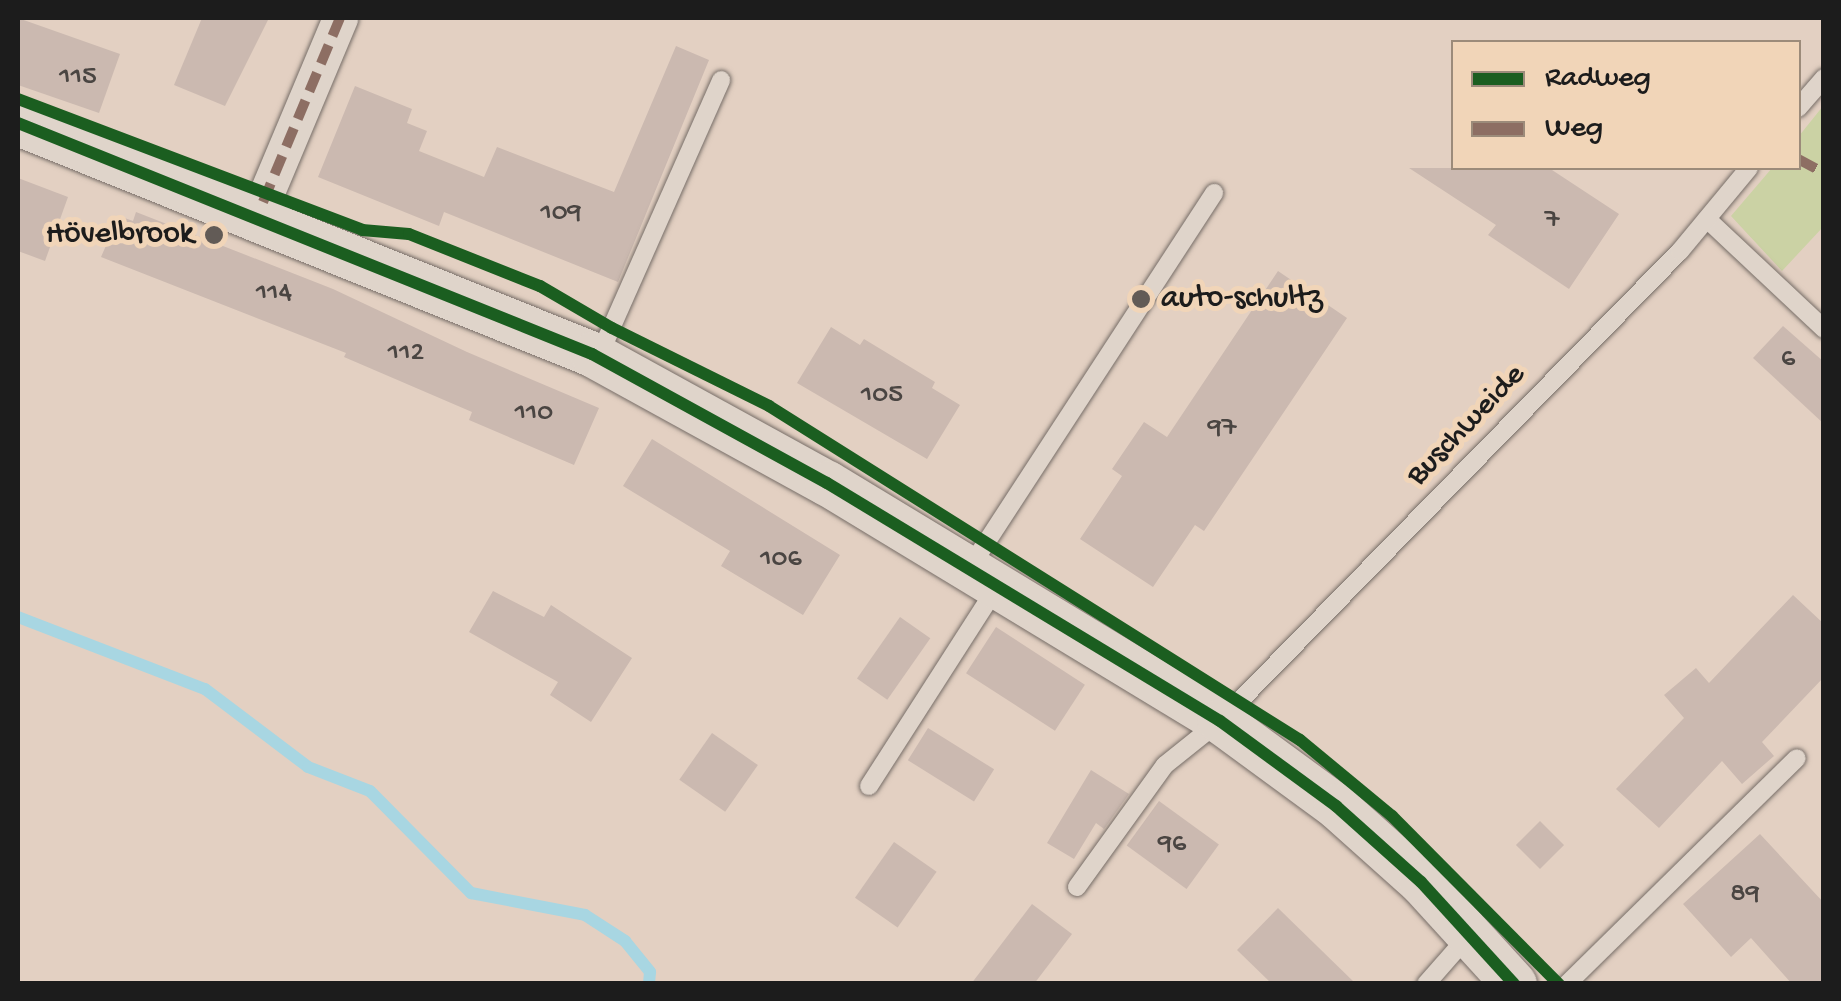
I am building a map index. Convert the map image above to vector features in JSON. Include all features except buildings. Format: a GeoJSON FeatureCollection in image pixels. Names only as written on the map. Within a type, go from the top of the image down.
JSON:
{"type":"FeatureCollection","features":[{"type":"Feature","properties":{"kind":"street"},"geometry":{"type":"LineString","coordinates":[[256,218],[340,18]]}},
{"type":"Feature","properties":{"kind":"street"},"geometry":{"type":"LineString","coordinates":[[18,123],[598,358],[743,435],[1220,721],[1336,806],[1421,882],[1514,984]]}},
{"type":"Feature","properties":{"kind":"lane"},"geometry":{"type":"LineString","coordinates":[[1801,105],[1824,78]]}},
{"type":"Feature","properties":{"kind":"lane"},"geometry":{"type":"LineString","coordinates":[[598,358],[721,80]]}},
{"type":"Feature","properties":{"kind":"lane","name":"Buschweide"},"geometry":{"type":"LineString","coordinates":[[1078,887],[1165,766],[1220,721],[1708,219],[1747,170]]}},
{"type":"Feature","properties":{"kind":"lane"},"geometry":{"type":"LineString","coordinates":[[869,786],[983,578],[1214,193]]}},
{"type":"Feature","properties":{"kind":"lane"},"geometry":{"type":"LineString","coordinates":[[1708,219],[1824,329]]}},
{"type":"Feature","properties":{"kind":"lane"},"geometry":{"type":"LineString","coordinates":[[1567,984],[1796,758]]}},
{"type":"Feature","properties":{"kind":"lane"},"geometry":{"type":"LineString","coordinates":[[1426,984],[1469,935]]}},
{"type":"Feature","properties":{"kind":"green space"},"geometry":{"type":"Polygon","coordinates":[[[1823,106],[1823,227],[1782,271],[1731,216],[1770,170],[1801,170],[1801,134],[1823,106]]]}},
{"type":"Feature","properties":{"kind":"waterway"},"geometry":{"type":"LineString","coordinates":[[18,617],[205,689],[308,767],[370,791],[471,893],[585,915],[625,941],[650,972],[649,984]]}},
{"type":"Feature","properties":{"kind":"marked path"},"geometry":{"type":"LineString","coordinates":[[263,202],[340,18]]}},
{"type":"Feature","properties":{"kind":"marked path"},"geometry":{"type":"LineString","coordinates":[[1801,161],[1824,173]]}},
{"type":"Feature","properties":{"kind":"cycle path"},"geometry":{"type":"LineString","coordinates":[[18,99],[362,230],[409,234],[540,286],[612,328],[769,406],[1300,740],[1392,816],[1559,984]]}},
{"type":"Feature","properties":{"kind":"cycle path"},"geometry":{"type":"LineString","coordinates":[[18,123],[592,354],[827,483],[1220,721],[1336,806],[1421,882],[1514,984]]}},
{"type":"Feature","properties":{"kind":"place","name":"Hövelbrook"},"geometry":{"type":"Point","coordinates":[214,235]}},
{"type":"Feature","properties":{"kind":"place","name":"auto-schultz"},"geometry":{"type":"Point","coordinates":[1141,299]}}]}
